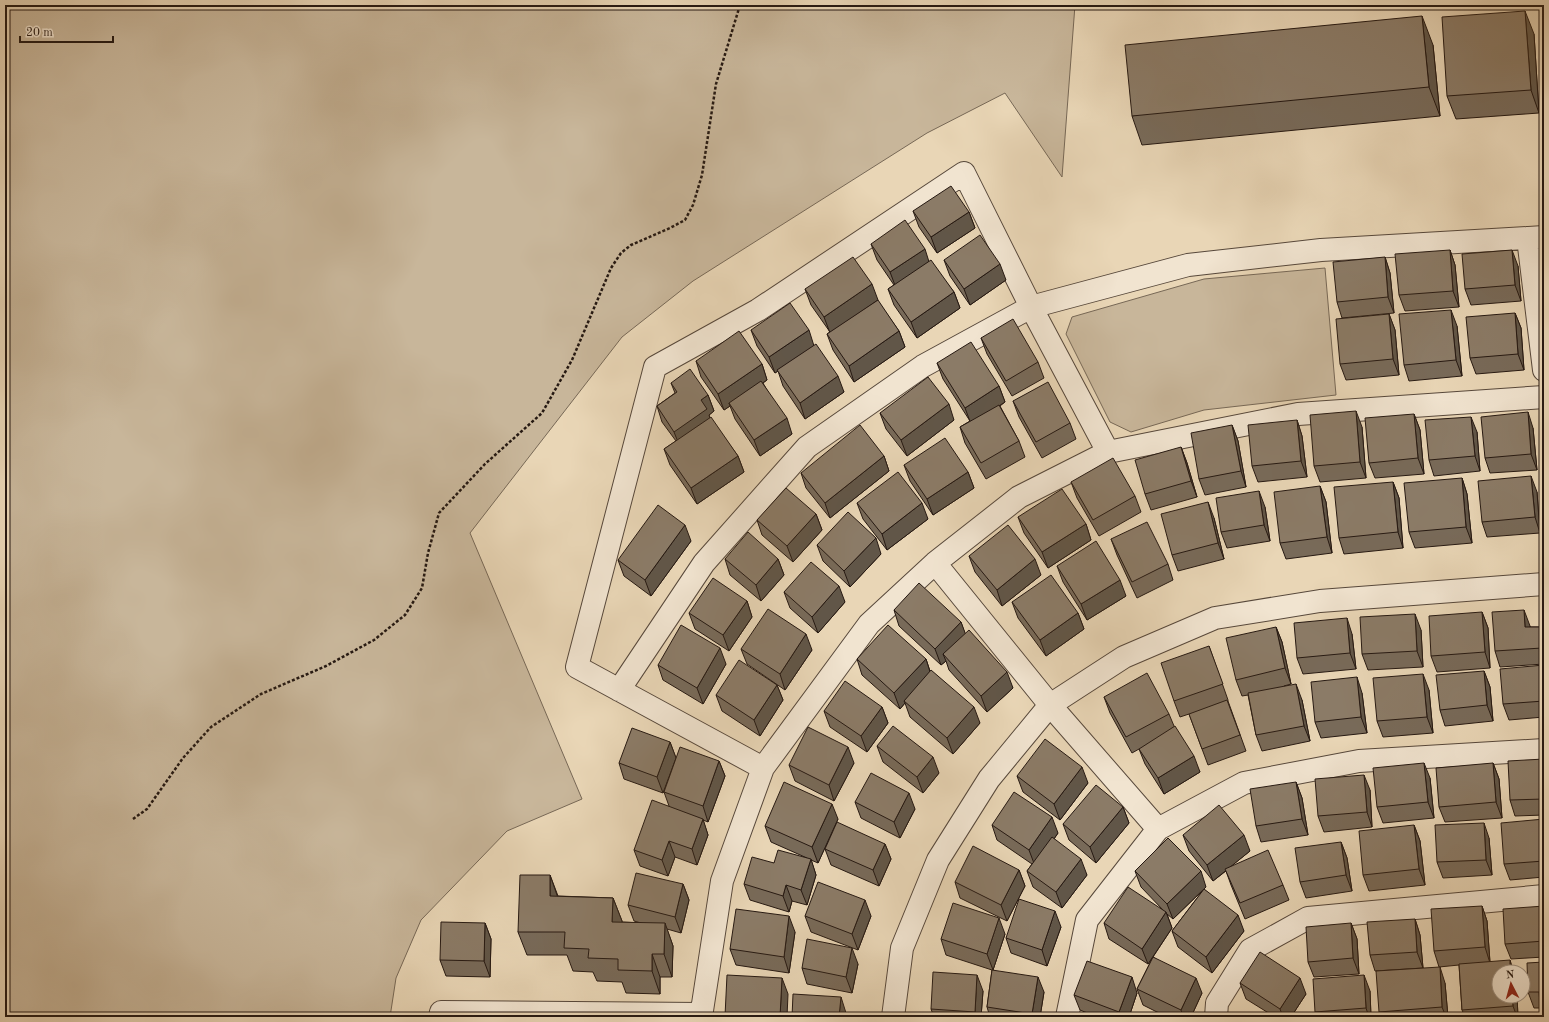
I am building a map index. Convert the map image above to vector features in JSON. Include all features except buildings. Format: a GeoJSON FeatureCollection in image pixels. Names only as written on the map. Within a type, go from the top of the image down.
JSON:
{"type":"FeatureCollection","features":[{"type":"Feature","properties":{"kind":"street"},"geometry":{"type":"LineString","coordinates":[[763,768],[577,667],[655,367],[758,310],[964,173],[1031,308],[1108,452]]}},
{"type":"Feature","properties":{"kind":"street"},"geometry":{"type":"LineString","coordinates":[[619,690],[704,563],[807,448],[924,366],[1031,308],[1188,265],[1321,250],[1536,238],[1544,370]]}},
{"type":"Feature","properties":{"kind":"street"},"geometry":{"type":"LineString","coordinates":[[440,1017],[441,1012],[701,1016],[722,881],[763,768],[869,624],[935,563],[1019,497],[1108,452],[1298,414],[1544,397]]}},
{"type":"Feature","properties":{"kind":"street"},"geometry":{"type":"LineString","coordinates":[[935,563],[1050,705],[1158,829]]}},
{"type":"Feature","properties":{"kind":"street"},"geometry":{"type":"LineString","coordinates":[[893,1017],[902,948],[938,860],[989,779],[1050,705],[1124,658],[1215,618],[1320,601],[1544,584]]}},
{"type":"Feature","properties":{"kind":"street"},"geometry":{"type":"LineString","coordinates":[[1066,1017],[1087,920],[1158,829],[1244,784],[1359,761],[1544,750]]}},
{"type":"Feature","properties":{"kind":"street"},"geometry":{"type":"LineString","coordinates":[[1216,1017],[1217,1003],[1250,950],[1308,918],[1544,896]]}},
{"type":"Feature","properties":{"kind":"path"},"geometry":{"type":"LineString","coordinates":[[429,5],[447,7],[456,5]]}},
{"type":"Feature","properties":{"kind":"path"},"geometry":{"type":"LineString","coordinates":[[133,818],[147,809],[183,758],[211,728],[262,694],[326,666],[374,640],[405,616],[422,588],[428,553],[439,513],[485,464],[542,413],[572,360],[611,268],[621,253],[631,246],[685,220],[693,205],[702,175],[716,84],[740,5]]}},
{"type":"Feature","properties":{"kind":"shaded area"},"geometry":{"type":"Polygon","coordinates":[[[5,5],[1075,5],[1062,177],[1005,93],[927,133],[693,281],[622,337],[470,533],[582,799],[507,831],[421,920],[396,978],[390,1017],[5,1017],[5,5]]]}},
{"type":"Feature","properties":{"kind":"shaded area"},"geometry":{"type":"Polygon","coordinates":[[[1325,268],[1336,395],[1204,410],[1131,432],[1110,422],[1066,334],[1072,317],[1204,279],[1325,268]]]}}]}
